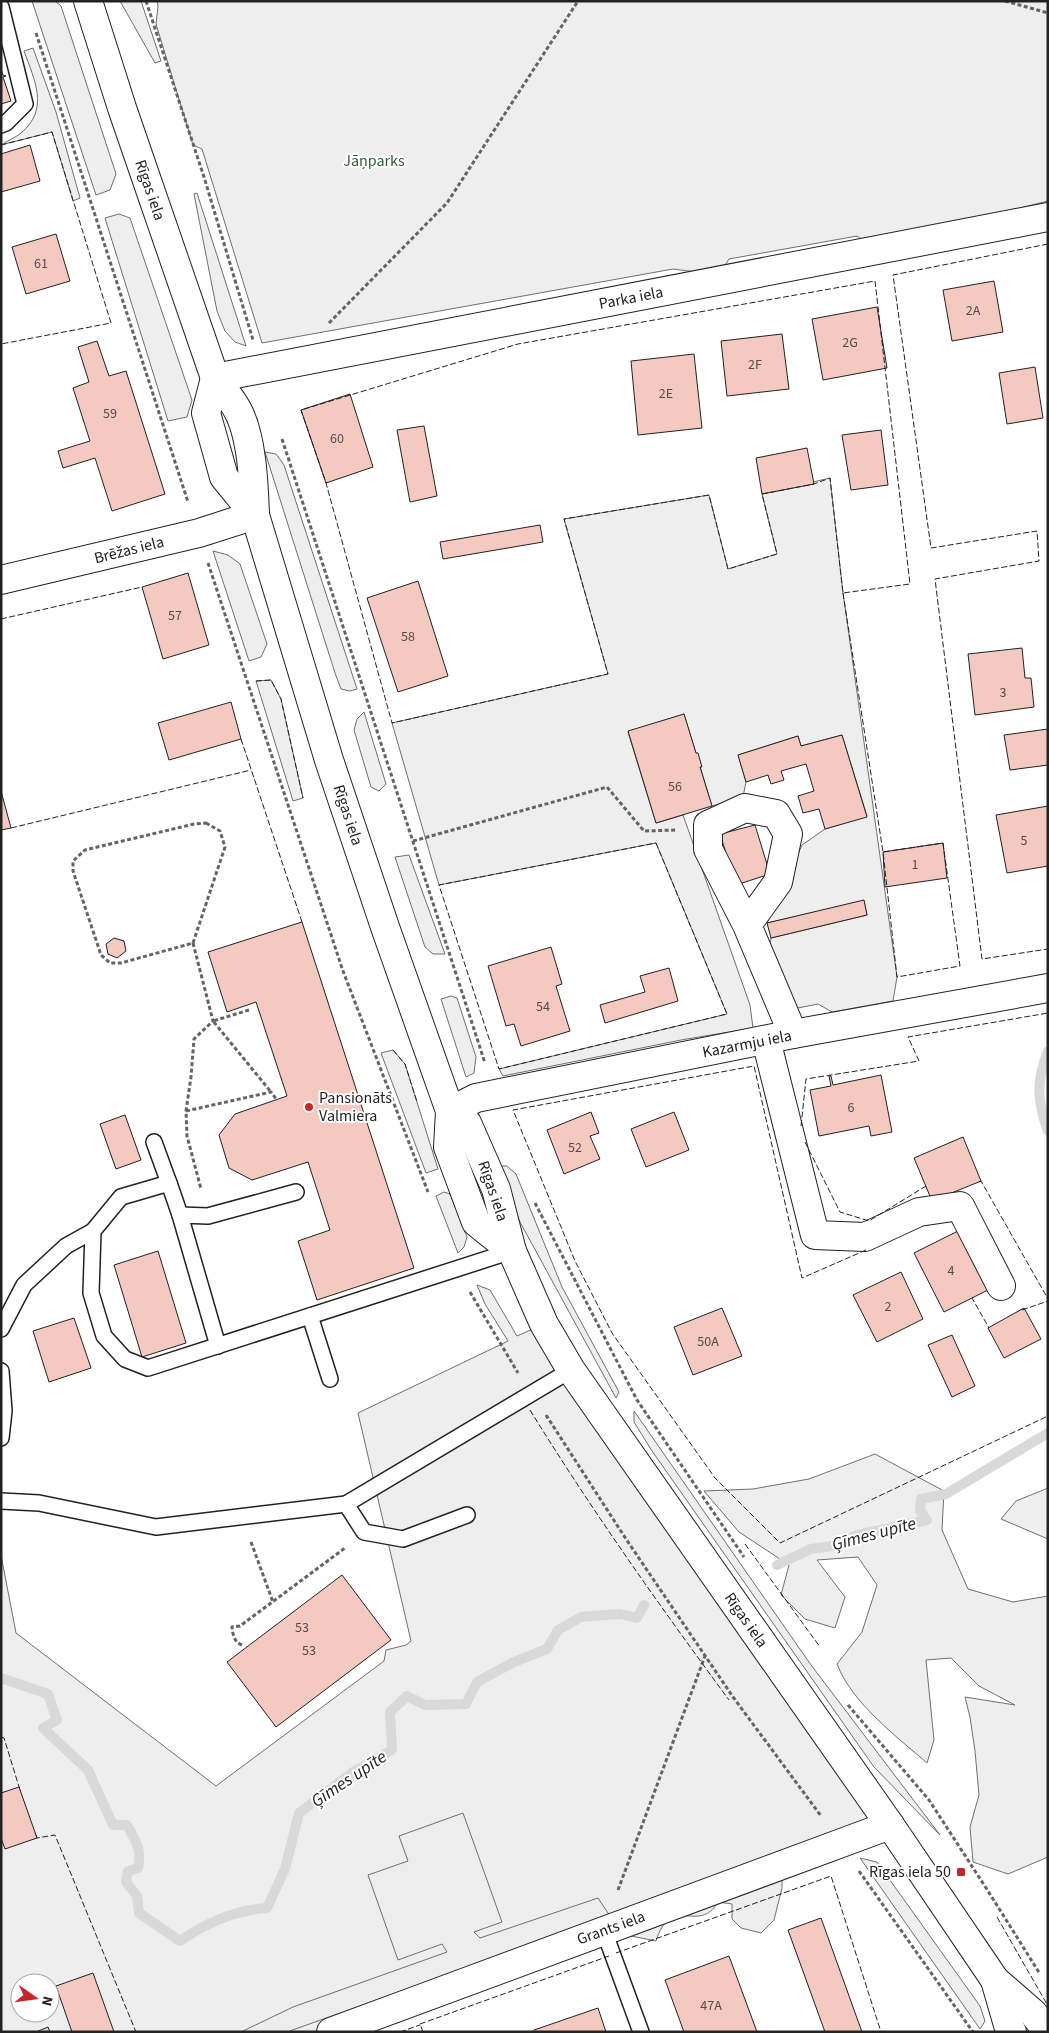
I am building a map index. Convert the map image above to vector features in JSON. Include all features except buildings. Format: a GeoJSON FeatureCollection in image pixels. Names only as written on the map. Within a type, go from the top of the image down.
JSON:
{"type":"FeatureCollection","features":[{"type":"Feature","properties":{"kind":"street","name":"Rīgas iela"},"geometry":{"type":"LineString","coordinates":[[88,1],[149,188],[215,378],[238,410],[249,443],[254,482],[255,515],[329,760],[450,1111],[448,1147],[476,1222],[512,1251],[544,1324],[571,1370],[890,1825],[995,1980],[1033,2013],[1048,2032]]}},
{"type":"Feature","properties":{"kind":"street","name":"Parka iela"},"geometry":{"type":"LineString","coordinates":[[215,378],[1048,217]]}},
{"type":"Feature","properties":{"kind":"street","name":"Brēžas iela"},"geometry":{"type":"LineString","coordinates":[[1,580],[199,533],[255,515]]}},
{"type":"Feature","properties":{"kind":"street"},"geometry":{"type":"LineString","coordinates":[[747,925],[778,882],[788,834],[776,814],[745,808],[708,825],[708,849],[747,925],[793,1034]]}},
{"type":"Feature","properties":{"kind":"street","name":"Kazarmju iela"},"geometry":{"type":"LineString","coordinates":[[450,1111],[476,1098],[793,1034],[1048,988]]}},
{"type":"Feature","properties":{"kind":"street"},"geometry":{"type":"LineString","coordinates":[[766,1040],[815,1235],[865,1237],[919,1212],[960,1206],[1001,1286]]}},
{"type":"Feature","properties":{"kind":"street","name":"Grants iela"},"geometry":{"type":"LineString","coordinates":[[331,2032],[890,1825]]}},
{"type":"Feature","properties":{"kind":"street","name":"Rīgas iela"},"geometry":{"type":"LineString","coordinates":[[995,1980],[1008,2025],[1012,2032]]}},
{"type":"Feature","properties":{"kind":"lane"},"geometry":{"type":"LineString","coordinates":[[1,7],[25,104],[6,123],[1,125]]}},
{"type":"Feature","properties":{"kind":"lane"},"geometry":{"type":"LineString","coordinates":[[154,1142],[180,1214],[218,1346]]}},
{"type":"Feature","properties":{"kind":"lane"},"geometry":{"type":"LineString","coordinates":[[1,1329],[24,1285],[66,1246],[93,1231],[121,1197],[169,1183]]}},
{"type":"Feature","properties":{"kind":"lane"},"geometry":{"type":"LineString","coordinates":[[180,1214],[208,1216],[296,1192]]}},
{"type":"Feature","properties":{"kind":"lane"},"geometry":{"type":"LineString","coordinates":[[93,1231],[90,1293],[104,1336],[125,1360],[148,1368],[512,1251]]}},
{"type":"Feature","properties":{"kind":"lane"},"geometry":{"type":"LineString","coordinates":[[310,1316],[330,1379]]}},
{"type":"Feature","properties":{"kind":"lane"},"geometry":{"type":"LineString","coordinates":[[1,1501],[39,1503],[156,1527],[346,1504],[571,1370]]}},
{"type":"Feature","properties":{"kind":"lane"},"geometry":{"type":"LineString","coordinates":[[1,1371],[4,1411],[1,1438]]}},
{"type":"Feature","properties":{"kind":"lane"},"geometry":{"type":"LineString","coordinates":[[346,1504],[364,1532],[403,1539],[467,1515]]}},
{"type":"Feature","properties":{"kind":"lane"},"geometry":{"type":"LineString","coordinates":[[604,1931],[640,2032]]}},
{"type":"Feature","properties":{"kind":"path"},"geometry":{"type":"LineString","coordinates":[[146,1],[204,177],[254,344]]}},
{"type":"Feature","properties":{"kind":"path"},"geometry":{"type":"LineString","coordinates":[[322,329],[447,203],[578,1]]}},
{"type":"Feature","properties":{"kind":"path"},"geometry":{"type":"LineString","coordinates":[[1006,1],[1048,13]]}},
{"type":"Feature","properties":{"kind":"path"},"geometry":{"type":"LineString","coordinates":[[34,24],[187,499]]}},
{"type":"Feature","properties":{"kind":"path"},"geometry":{"type":"LineString","coordinates":[[281,434],[486,1065]]}},
{"type":"Feature","properties":{"kind":"path"},"geometry":{"type":"LineString","coordinates":[[206,554],[343,971],[428,1193]]}},
{"type":"Feature","properties":{"kind":"path"},"geometry":{"type":"LineString","coordinates":[[413,841],[607,786],[644,831],[665,831],[708,825]]}},
{"type":"Feature","properties":{"kind":"path"},"geometry":{"type":"LineString","coordinates":[[193,943],[121,963],[110,962],[101,955],[73,871],[73,861],[85,850],[194,824],[206,823],[220,831],[226,847],[193,943],[213,1020],[277,1100]]}},
{"type":"Feature","properties":{"kind":"path"},"geometry":{"type":"LineString","coordinates":[[208,1216],[187,1136],[186,1111],[194,1040],[213,1020],[249,1010]]}},
{"type":"Feature","properties":{"kind":"path"},"geometry":{"type":"LineString","coordinates":[[186,1111],[271,1092]]}},
{"type":"Feature","properties":{"kind":"path"},"geometry":{"type":"LineString","coordinates":[[533,1200],[637,1400],[747,1562]]}},
{"type":"Feature","properties":{"kind":"path"},"geometry":{"type":"LineString","coordinates":[[469,1289],[519,1375]]}},
{"type":"Feature","properties":{"kind":"path"},"geometry":{"type":"LineString","coordinates":[[545,1413],[626,1540],[820,1816]]}},
{"type":"Feature","properties":{"kind":"path"},"geometry":{"type":"LineString","coordinates":[[242,1517],[273,1602]]}},
{"type":"Feature","properties":{"kind":"path"},"geometry":{"type":"LineString","coordinates":[[242,1645],[237,1643],[232,1627],[240,1626],[333,1558],[364,1532]]}},
{"type":"Feature","properties":{"kind":"path"},"geometry":{"type":"LineString","coordinates":[[618,1890],[706,1656]]}},
{"type":"Feature","properties":{"kind":"path"},"geometry":{"type":"LineString","coordinates":[[842,1699],[929,1800],[1043,1979]]}},
{"type":"Feature","properties":{"kind":"path"},"geometry":{"type":"LineString","coordinates":[[858,1871],[973,2032]]}},
{"type":"Feature","properties":{"kind":"green space"},"geometry":{"type":"Polygon","coordinates":[[[32,1],[55,1],[61,6],[116,174],[110,190],[96,195],[32,1]]]}},
{"type":"Feature","properties":{"kind":"green space"},"geometry":{"type":"Polygon","coordinates":[[[120,1],[141,1],[161,61],[155,63],[120,1]]]}},
{"type":"Feature","properties":{"kind":"green space","name":"Jāņparks"},"geometry":{"type":"Polygon","coordinates":[[[157,1],[1048,1],[1048,201],[992,215],[883,253],[857,236],[729,259],[719,275],[673,269],[262,343],[202,149],[193,145],[156,24],[157,1]]]}},
{"type":"Feature","properties":{"kind":"green space"},"geometry":{"type":"Polygon","coordinates":[[[33,48],[56,112],[80,198],[73,201],[52,132],[1,145],[21,133],[30,124],[35,114],[37,94],[32,72],[24,51],[33,48]]]}},
{"type":"Feature","properties":{"kind":"green space"},"geometry":{"type":"Polygon","coordinates":[[[197,193],[246,346],[235,342],[225,331],[217,311],[194,194],[197,193]]]}},
{"type":"Feature","properties":{"kind":"green space"},"geometry":{"type":"Polygon","coordinates":[[[119,214],[130,218],[192,400],[187,417],[168,421],[105,218],[119,214]]]}},
{"type":"Feature","properties":{"kind":"green space"},"geometry":{"type":"Polygon","coordinates":[[[265,452],[276,454],[284,465],[357,689],[350,691],[341,689],[265,452]]]}},
{"type":"Feature","properties":{"kind":"green space"},"geometry":{"type":"Polygon","coordinates":[[[830,478],[843,593],[897,977],[893,1001],[832,1012],[818,1004],[788,1010],[770,944],[771,938],[867,915],[864,901],[767,923],[802,845],[825,829],[867,816],[842,735],[801,746],[798,736],[738,755],[746,782],[743,797],[712,806],[684,714],[628,732],[656,823],[683,815],[750,1005],[753,1028],[681,1040],[503,1076],[499,1069],[727,1014],[656,843],[439,885],[392,723],[608,674],[564,519],[709,495],[728,569],[777,554],[762,494],[830,478]]]}},
{"type":"Feature","properties":{"kind":"green space"},"geometry":{"type":"Polygon","coordinates":[[[213,551],[228,555],[240,564],[267,644],[261,657],[249,661],[213,551]]]}},
{"type":"Feature","properties":{"kind":"green space"},"geometry":{"type":"Polygon","coordinates":[[[271,680],[281,699],[303,798],[293,801],[256,681],[271,680]]]}},
{"type":"Feature","properties":{"kind":"green space"},"geometry":{"type":"Polygon","coordinates":[[[364,712],[386,784],[379,791],[371,787],[354,730],[357,719],[364,712]]]}},
{"type":"Feature","properties":{"kind":"green space"},"geometry":{"type":"Polygon","coordinates":[[[409,855],[445,954],[433,954],[425,947],[395,857],[409,855]]]}},
{"type":"Feature","properties":{"kind":"green space"},"geometry":{"type":"Polygon","coordinates":[[[451,996],[457,998],[476,1057],[474,1073],[466,1077],[441,999],[451,996]]]}},
{"type":"Feature","properties":{"kind":"green space"},"geometry":{"type":"Polygon","coordinates":[[[393,1050],[405,1064],[438,1169],[426,1173],[381,1053],[393,1050]]]}},
{"type":"Feature","properties":{"kind":"green space"},"geometry":{"type":"Polygon","coordinates":[[[498,1166],[507,1166],[516,1174],[562,1287],[619,1392],[616,1398],[520,1222],[498,1166]]]}},
{"type":"Feature","properties":{"kind":"green space"},"geometry":{"type":"Polygon","coordinates":[[[444,1192],[450,1194],[467,1237],[464,1247],[458,1253],[436,1196],[444,1192]]]}},
{"type":"Feature","properties":{"kind":"green space"},"geometry":{"type":"Polygon","coordinates":[[[477,1285],[490,1290],[517,1336],[544,1324],[890,1825],[782,1875],[782,1888],[774,1920],[761,1933],[741,1928],[732,1919],[732,1904],[718,1902],[710,1911],[702,1915],[677,1916],[669,1919],[662,1927],[656,1941],[626,1935],[331,2032],[1,2032],[1,1555],[16,1633],[216,1786],[384,1661],[386,1650],[406,1645],[411,1641],[358,1413],[508,1341],[485,1304],[477,1285]]]}},
{"type":"Feature","properties":{"kind":"green space"},"geometry":{"type":"Polygon","coordinates":[[[634,1411],[811,1665],[940,1835],[874,1767],[652,1451],[634,1422],[634,1411]]]}},
{"type":"Feature","properties":{"kind":"green space"},"geometry":{"type":"Polygon","coordinates":[[[875,1454],[944,1491],[942,1530],[968,1589],[1013,1602],[1048,1596],[1048,1857],[1008,1874],[973,1862],[970,1827],[979,1795],[975,1751],[965,1697],[1015,1705],[979,1686],[951,1658],[926,1660],[934,1740],[927,1763],[864,1705],[853,1692],[837,1664],[862,1632],[877,1585],[858,1557],[817,1560],[845,1597],[835,1628],[805,1619],[781,1595],[789,1565],[739,1532],[704,1491],[753,1489],[809,1479],[875,1454]]]}},
{"type":"Feature","properties":{"kind":"green space"},"geometry":{"type":"Polygon","coordinates":[[[1048,1488],[1048,1539],[1001,1519],[1016,1501],[1048,1488]]]}},
{"type":"Feature","properties":{"kind":"green space"},"geometry":{"type":"Polygon","coordinates":[[[860,1858],[877,1862],[980,2006],[985,2021],[980,2029],[860,1858]]]}},
{"type":"Feature","properties":{"kind":"shaded area"},"geometry":{"type":"Polygon","coordinates":[[[463,1813],[502,1922],[474,1932],[480,1938],[598,1898],[610,1916],[287,2032],[241,2032],[293,2007],[447,1952],[442,1944],[398,1960],[368,1875],[408,1861],[399,1836],[463,1813]]]}},
{"type":"Feature","properties":{"kind":"waterway"},"geometry":{"type":"LineString","coordinates":[[1048,1051],[1041,1072],[1039,1091],[1048,1131]]}},
{"type":"Feature","properties":{"kind":"waterway","name":"Ģīmes upīte"},"geometry":{"type":"LineString","coordinates":[[777,1565],[811,1549],[832,1546],[857,1535],[927,1520],[920,1511],[921,1499],[946,1494],[1048,1433]]}},
{"type":"Feature","properties":{"kind":"waterway","name":"Ģīmes upīte"},"geometry":{"type":"LineString","coordinates":[[1,1678],[48,1694],[57,1720],[43,1728],[88,1770],[113,1825],[127,1825],[135,1841],[139,1851],[138,1868],[128,1871],[126,1882],[137,1896],[139,1913],[180,1941],[221,1918],[244,1911],[267,1908],[285,1869],[299,1813],[353,1772],[392,1750],[390,1712],[407,1696],[425,1705],[466,1704],[477,1682],[514,1662],[547,1649],[558,1630],[581,1617],[620,1614],[637,1618],[644,1605]]}},
{"type":"Feature","properties":{"kind":"fence"},"geometry":{"type":"LineString","coordinates":[[1,145],[52,132],[111,323],[1,344]]}},
{"type":"Feature","properties":{"kind":"fence"},"geometry":{"type":"LineString","coordinates":[[1048,244],[893,275],[931,548],[1037,531],[1039,561],[935,579],[982,959],[1048,949]]}},
{"type":"Feature","properties":{"kind":"fence"},"geometry":{"type":"LineString","coordinates":[[875,281],[910,584],[843,593],[830,478],[814,484],[762,494],[777,554],[728,569],[709,495],[564,519],[608,674],[392,723],[326,483],[301,410],[518,344],[875,281]]}},
{"type":"Feature","properties":{"kind":"fence"},"geometry":{"type":"LineString","coordinates":[[1,619],[142,587]]}},
{"type":"Feature","properties":{"kind":"fence"},"geometry":{"type":"LineString","coordinates":[[843,593],[883,852]]}},
{"type":"Feature","properties":{"kind":"fence"},"geometry":{"type":"LineString","coordinates":[[256,681],[271,680],[281,699],[303,798]]}},
{"type":"Feature","properties":{"kind":"fence"},"geometry":{"type":"LineString","coordinates":[[241,739],[302,922]]}},
{"type":"Feature","properties":{"kind":"fence"},"geometry":{"type":"LineString","coordinates":[[11,828],[251,770]]}},
{"type":"Feature","properties":{"kind":"fence"},"geometry":{"type":"LineString","coordinates":[[656,843],[727,1014],[499,1069],[439,885],[656,843]]}},
{"type":"Feature","properties":{"kind":"fence"},"geometry":{"type":"LineString","coordinates":[[943,843],[960,966],[897,977],[883,852],[943,843]]}},
{"type":"Feature","properties":{"kind":"fence"},"geometry":{"type":"LineString","coordinates":[[801,1126],[806,1079],[919,1061],[908,1037],[1048,1013]]}},
{"type":"Feature","properties":{"kind":"fence"},"geometry":{"type":"LineString","coordinates":[[393,1050],[405,1064],[417,1102]]}},
{"type":"Feature","properties":{"kind":"fence"},"geometry":{"type":"LineString","coordinates":[[866,1250],[802,1278],[754,1066],[513,1110],[575,1261],[612,1333],[715,1478],[780,1543],[1048,1416]]}},
{"type":"Feature","properties":{"kind":"fence"},"geometry":{"type":"LineString","coordinates":[[805,1142],[840,1212],[869,1221],[926,1186],[927,1188]]}},
{"type":"Feature","properties":{"kind":"fence"},"geometry":{"type":"LineString","coordinates":[[979,1182],[981,1181],[1048,1299]]}},
{"type":"Feature","properties":{"kind":"fence"},"geometry":{"type":"LineString","coordinates":[[973,1297],[989,1328]]}},
{"type":"Feature","properties":{"kind":"fence"},"geometry":{"type":"LineString","coordinates":[[1022,1310],[1048,1301]]}},
{"type":"Feature","properties":{"kind":"fence"},"geometry":{"type":"LineString","coordinates":[[530,1410],[626,1556],[729,1700]]}},
{"type":"Feature","properties":{"kind":"fence"},"geometry":{"type":"LineString","coordinates":[[745,1544],[820,1647]]}},
{"type":"Feature","properties":{"kind":"fence"},"geometry":{"type":"LineString","coordinates":[[1,1737],[4,1738],[20,1790]]}},
{"type":"Feature","properties":{"kind":"fence"},"geometry":{"type":"LineString","coordinates":[[36,1835],[37,1838],[55,1835],[136,2032]]}},
{"type":"Feature","properties":{"kind":"fence"},"geometry":{"type":"LineString","coordinates":[[616,1953],[831,1876],[881,2032]]}},
{"type":"Feature","properties":{"kind":"fence"},"geometry":{"type":"LineString","coordinates":[[997,1917],[1048,2006]]}},
{"type":"Feature","properties":{"kind":"fence"},"geometry":{"type":"LineString","coordinates":[[423,2032],[420,2024],[609,1956]]}},
{"type":"Feature","properties":{"kind":"fence"},"geometry":{"type":"LineString","coordinates":[[400,2032],[420,2025]]}},
{"type":"Feature","properties":{"kind":"place","name":"Pansionāts Valmiera"},"geometry":{"type":"Point","coordinates":[309,1107]}},
{"type":"Feature","properties":{"kind":"place","name":"Rīgas iela 50"},"geometry":{"type":"Point","coordinates":[961,1872]}}]}
